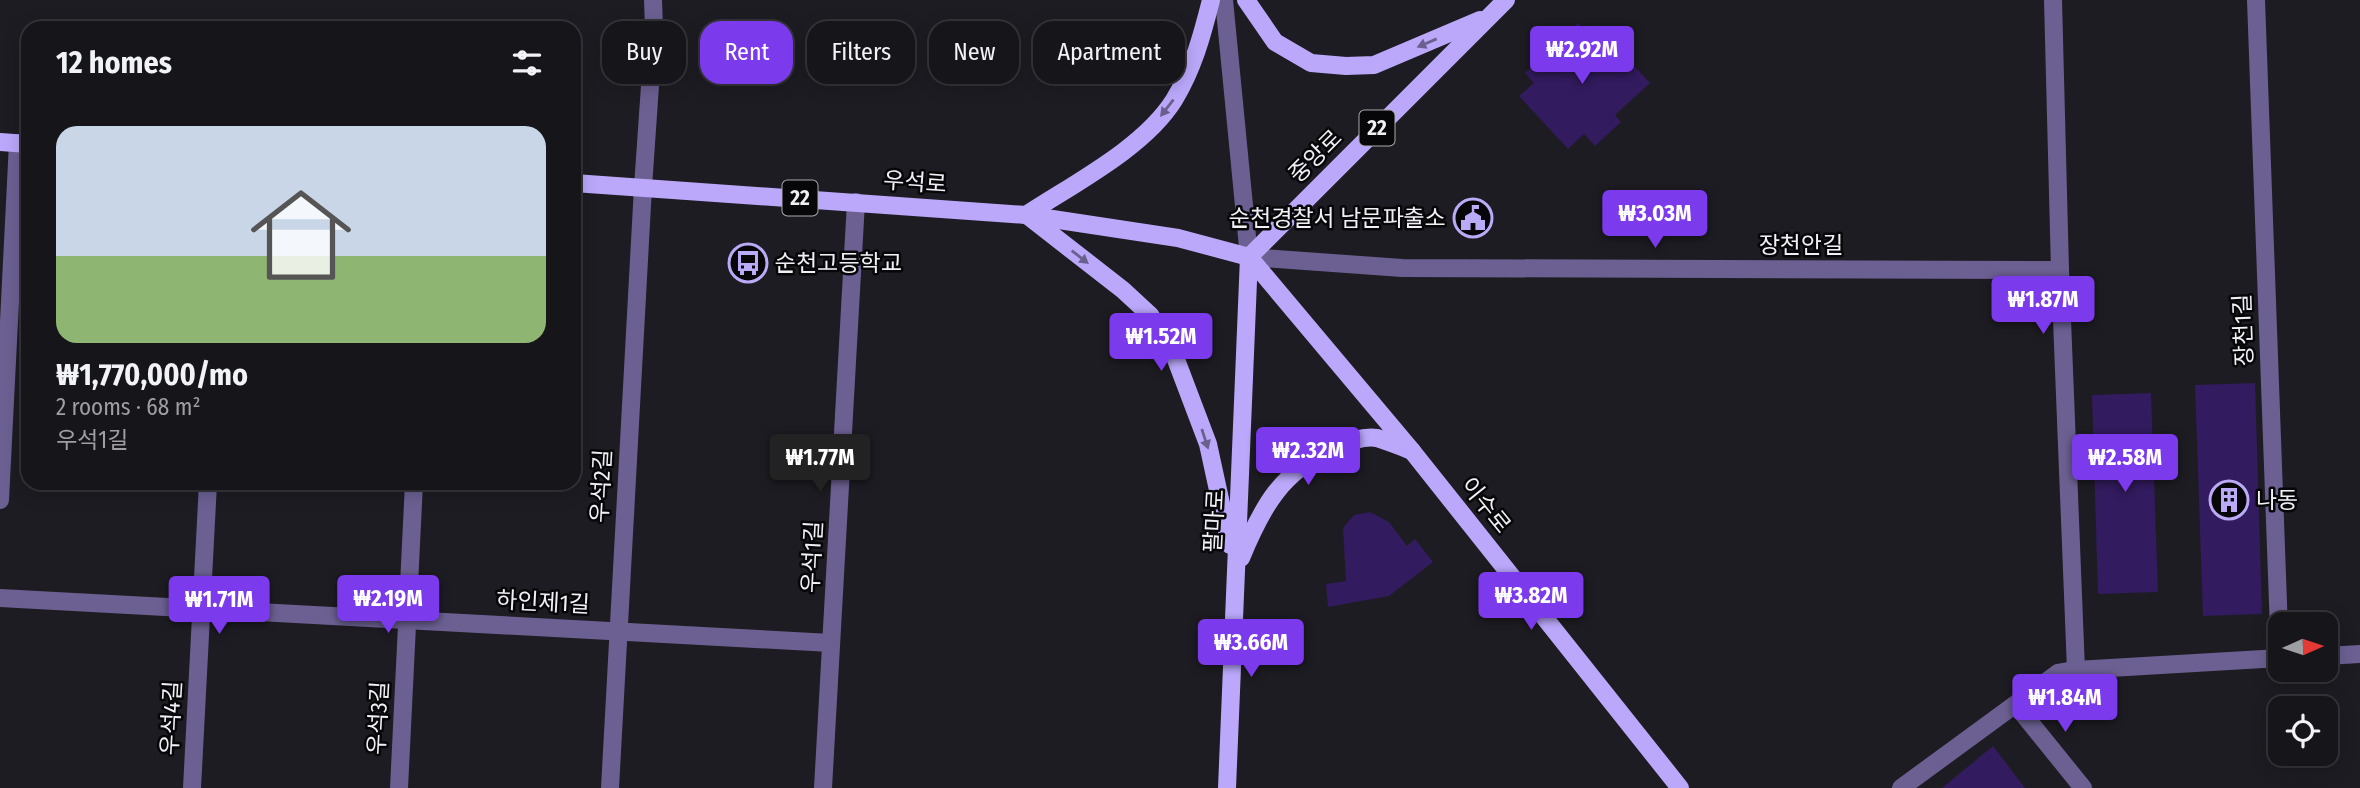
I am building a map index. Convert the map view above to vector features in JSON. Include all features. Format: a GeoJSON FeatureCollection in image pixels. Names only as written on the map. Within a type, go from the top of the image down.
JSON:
{"type":"FeatureCollection","features":[{"type":"Feature","properties":{"kind":"main road"},"geometry":{"type":"LineString","coordinates":[[1211,0],[1199,49],[1172,102],[1160,117],[1128,149],[1026,215],[1123,290],[1150,315],[1172,349],[1208,444],[1236,569]]}},
{"type":"Feature","properties":{"kind":"main road"},"geometry":{"type":"LineString","coordinates":[[1246,0],[1275,42],[1311,63],[1346,66],[1374,65],[1490,16]]}},
{"type":"Feature","properties":{"kind":"main road","name":"중앙로"},"geometry":{"type":"LineString","coordinates":[[1249,257],[1506,0]]}},
{"type":"Feature","properties":{"kind":"main road","name":"우석로"},"geometry":{"type":"LineString","coordinates":[[581,183],[1026,215],[1178,238],[1249,257]]}},
{"type":"Feature","properties":{"kind":"main road","name":"이수로"},"geometry":{"type":"LineString","coordinates":[[1249,257],[1412,451],[1680,788]]}},
{"type":"Feature","properties":{"kind":"main road","name":"팔마로"},"geometry":{"type":"LineString","coordinates":[[1227,788],[1249,257]]}},
{"type":"Feature","properties":{"kind":"main road"},"geometry":{"type":"LineString","coordinates":[[1236,569],[1258,516],[1279,488],[1287,478],[1325,452],[1355,439],[1376,438],[1412,451]]}},
{"type":"Feature","properties":{"kind":"street","name":"우석2길"},"geometry":{"type":"LineString","coordinates":[[610,788],[654,28],[653,0]]}},
{"type":"Feature","properties":{"kind":"street"},"geometry":{"type":"LineString","coordinates":[[1224,0],[1249,257]]}},
{"type":"Feature","properties":{"kind":"street"},"geometry":{"type":"LineString","coordinates":[[2053,0],[2060,270],[2076,670]]}},
{"type":"Feature","properties":{"kind":"street","name":"장천1길"},"geometry":{"type":"LineString","coordinates":[[2256,0],[2278,612]]}},
{"type":"Feature","properties":{"kind":"street"},"geometry":{"type":"LineString","coordinates":[[0,500],[15,143]]}},
{"type":"Feature","properties":{"kind":"street","name":"우석1길"},"geometry":{"type":"LineString","coordinates":[[823,788],[856,202]]}},
{"type":"Feature","properties":{"kind":"street","name":"장천안길"},"geometry":{"type":"LineString","coordinates":[[1249,257],[1402,268],[2060,270]]}},
{"type":"Feature","properties":{"kind":"street","name":"우석4길"},"geometry":{"type":"LineString","coordinates":[[192,788],[208,490]]}},
{"type":"Feature","properties":{"kind":"street","name":"우석3길"},"geometry":{"type":"LineString","coordinates":[[399,788],[414,490]]}},
{"type":"Feature","properties":{"kind":"street","name":"하인제1길"},"geometry":{"type":"LineString","coordinates":[[0,598],[831,643]]}},
{"type":"Feature","properties":{"kind":"street"},"geometry":{"type":"LineString","coordinates":[[2338,655],[2360,654]]}},
{"type":"Feature","properties":{"kind":"street","name":"장천1길"},"geometry":{"type":"LineString","coordinates":[[1901,788],[2058,673],[2268,659]]}},
{"type":"Feature","properties":{"kind":"street"},"geometry":{"type":"LineString","coordinates":[[2016,705],[2083,788]]}},
{"type":"Feature","properties":{"kind":"building"},"geometry":{"type":"Polygon","coordinates":[[[1578,23],[1588,33],[1596,25],[1650,83],[1615,115],[1621,122],[1595,146],[1584,134],[1568,149],[1519,96],[1534,83],[1525,73],[1578,23]]]}},
{"type":"Feature","properties":{"kind":"building","name":"나동"},"geometry":{"type":"Polygon","coordinates":[[[2255,383],[2262,614],[2203,616],[2195,385],[2255,383]]]}},
{"type":"Feature","properties":{"kind":"building"},"geometry":{"type":"Polygon","coordinates":[[[2151,393],[2158,592],[2098,594],[2092,395],[2151,393]]]}},
{"type":"Feature","properties":{"kind":"building"},"geometry":{"type":"Polygon","coordinates":[[[1370,512],[1389,522],[1407,546],[1415,539],[1433,562],[1389,596],[1328,607],[1326,584],[1346,581],[1343,528],[1354,515],[1370,512]]]}},
{"type":"Feature","properties":{"kind":"building"},"geometry":{"type":"Polygon","coordinates":[[[1993,746],[2025,788],[1942,788],[1993,746]]]}},
{"type":"Feature","properties":{"kind":"place","name":"순천경찰서 남문파출소"},"geometry":{"type":"Point","coordinates":[1473,218]}},
{"type":"Feature","properties":{"kind":"place","name":"순천고등학교"},"geometry":{"type":"Point","coordinates":[748,263]}},
{"type":"Feature","properties":{"kind":"place","name":"나동"},"geometry":{"type":"Point","coordinates":[2229,500]}}]}
